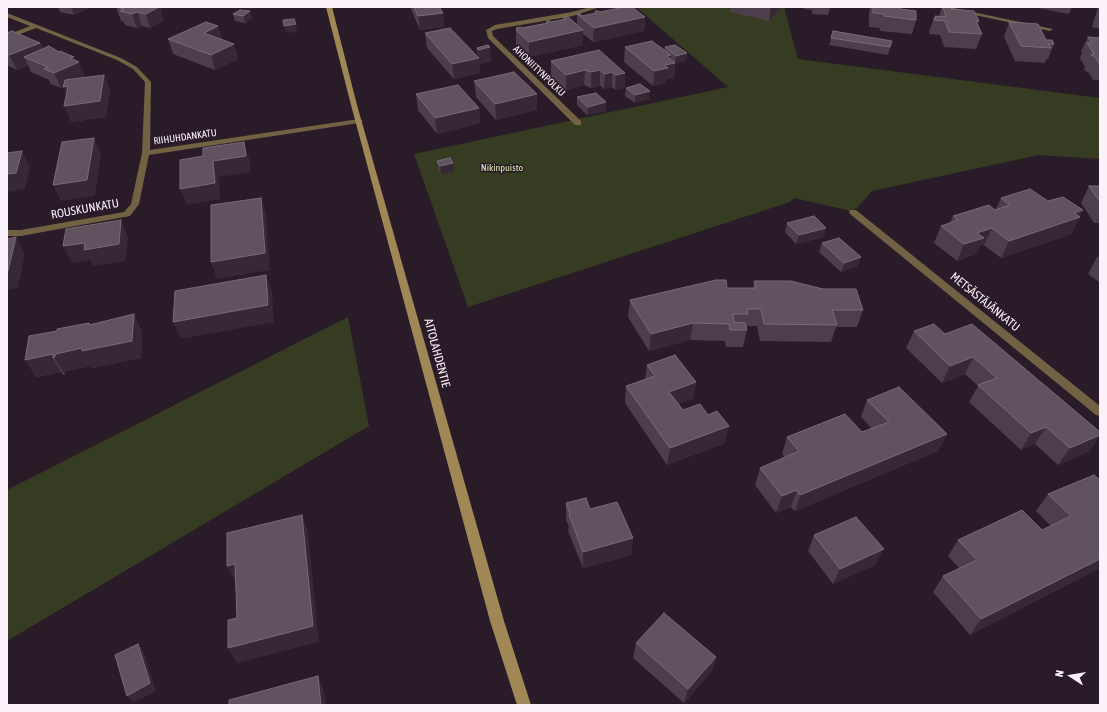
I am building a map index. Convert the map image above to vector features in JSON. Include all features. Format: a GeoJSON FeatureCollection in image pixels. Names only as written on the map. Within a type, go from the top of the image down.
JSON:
{"type":"FeatureCollection","features":[{"type":"Feature","properties":{"kind":"main road","name":"AITOLAHDENTIE"},"geometry":{"type":"LineString","coordinates":[[329,7],[497,621],[524,705]]}},
{"type":"Feature","properties":{"kind":"street","name":"AHONIITYNPOLKU"},"geometry":{"type":"LineString","coordinates":[[578,123],[490,36],[489,30],[495,27],[573,14],[597,7]]}},
{"type":"Feature","properties":{"kind":"street"},"geometry":{"type":"LineString","coordinates":[[940,7],[1050,29]]}},
{"type":"Feature","properties":{"kind":"street","name":"RIIHUHDANKATU"},"geometry":{"type":"LineString","coordinates":[[7,15],[34,27],[119,59],[135,68],[148,82],[146,153],[359,121]]}},
{"type":"Feature","properties":{"kind":"street"},"geometry":{"type":"LineString","coordinates":[[7,37],[34,27]]}},
{"type":"Feature","properties":{"kind":"street","name":"ROUSKUNKATU"},"geometry":{"type":"LineString","coordinates":[[7,233],[21,233],[127,214],[135,204],[146,153]]}},
{"type":"Feature","properties":{"kind":"street","name":"METSÄSTÄJÄNKATU"},"geometry":{"type":"LineString","coordinates":[[853,212],[1100,412]]}},
{"type":"Feature","properties":{"kind":"green space","name":"Nikinpuisto"},"geometry":{"type":"Polygon","coordinates":[[[636,7],[785,7],[798,59],[1100,98],[1100,159],[1039,155],[872,191],[858,207],[851,211],[794,198],[790,202],[468,307],[414,154],[728,87],[636,7]]]}},
{"type":"Feature","properties":{"kind":"green space"},"geometry":{"type":"Polygon","coordinates":[[[348,317],[369,426],[7,641],[7,490],[348,317]]]}},
{"type":"Feature","properties":{"kind":"building"},"geometry":{"type":"Polygon","coordinates":[[[116,7],[159,7],[146,14],[137,12],[132,14],[120,11],[124,9],[116,7]]]}},
{"type":"Feature","properties":{"kind":"building"},"geometry":{"type":"Polygon","coordinates":[[[414,7],[439,7],[443,13],[418,16],[414,7]]]}},
{"type":"Feature","properties":{"kind":"building"},"geometry":{"type":"Polygon","coordinates":[[[624,7],[632,7],[645,17],[594,28],[577,14],[582,16],[596,13],[595,11],[600,12],[624,7]]]}},
{"type":"Feature","properties":{"kind":"building"},"geometry":{"type":"Polygon","coordinates":[[[873,7],[900,7],[900,9],[916,11],[916,20],[873,13],[873,7]]]}},
{"type":"Feature","properties":{"kind":"building"},"geometry":{"type":"Polygon","coordinates":[[[943,7],[974,11],[979,21],[976,21],[982,34],[949,32],[945,21],[934,20],[934,18],[936,18],[935,16],[946,17],[943,7]]]}},
{"type":"Feature","properties":{"kind":"building"},"geometry":{"type":"Polygon","coordinates":[[[240,10],[250,11],[243,16],[233,14],[240,10]]]}},
{"type":"Feature","properties":{"kind":"building"},"geometry":{"type":"Polygon","coordinates":[[[567,16],[583,30],[529,42],[516,30],[518,29],[516,28],[520,27],[522,28],[548,23],[546,21],[551,22],[566,19],[563,17],[567,16]]]}},
{"type":"Feature","properties":{"kind":"building"},"geometry":{"type":"Polygon","coordinates":[[[294,19],[296,24],[284,26],[283,20],[294,19]]]}},
{"type":"Feature","properties":{"kind":"building"},"geometry":{"type":"Polygon","coordinates":[[[206,22],[218,26],[204,33],[234,44],[211,55],[168,39],[206,22]]]}},
{"type":"Feature","properties":{"kind":"building"},"geometry":{"type":"Polygon","coordinates":[[[1009,22],[1038,24],[1046,40],[1052,40],[1054,44],[1048,44],[1051,48],[1021,46],[1009,22]]]}},
{"type":"Feature","properties":{"kind":"building"},"geometry":{"type":"Polygon","coordinates":[[[450,28],[479,58],[452,64],[425,33],[450,28]]]}},
{"type":"Feature","properties":{"kind":"building"},"geometry":{"type":"Polygon","coordinates":[[[12,31],[40,43],[9,55],[7,54],[7,33],[12,31]]]}},
{"type":"Feature","properties":{"kind":"building"},"geometry":{"type":"Polygon","coordinates":[[[833,31],[892,41],[890,47],[831,38],[833,31]]]}},
{"type":"Feature","properties":{"kind":"building"},"geometry":{"type":"Polygon","coordinates":[[[1088,37],[1100,38],[1100,65],[1096,58],[1091,55],[1094,54],[1087,43],[1092,43],[1088,37]]]}},
{"type":"Feature","properties":{"kind":"building"},"geometry":{"type":"Polygon","coordinates":[[[652,41],[671,55],[667,56],[675,63],[665,65],[668,68],[654,71],[625,47],[652,41]]]}},
{"type":"Feature","properties":{"kind":"building"},"geometry":{"type":"Polygon","coordinates":[[[488,45],[490,47],[478,50],[477,48],[488,45]]]}},
{"type":"Feature","properties":{"kind":"building"},"geometry":{"type":"Polygon","coordinates":[[[675,45],[687,53],[676,56],[665,47],[675,45]]]}},
{"type":"Feature","properties":{"kind":"building"},"geometry":{"type":"Polygon","coordinates":[[[49,46],[59,52],[60,51],[74,57],[70,58],[79,62],[54,73],[44,69],[48,67],[24,57],[49,46]]]}},
{"type":"Feature","properties":{"kind":"building"},"geometry":{"type":"Polygon","coordinates":[[[599,50],[625,73],[616,75],[612,72],[605,74],[600,70],[591,72],[585,70],[566,75],[551,61],[599,50]]]}},
{"type":"Feature","properties":{"kind":"building"},"geometry":{"type":"Polygon","coordinates":[[[514,72],[537,94],[495,104],[474,81],[514,72]]]}},
{"type":"Feature","properties":{"kind":"building"},"geometry":{"type":"Polygon","coordinates":[[[104,75],[100,101],[64,106],[68,86],[63,87],[65,80],[104,75]]]}},
{"type":"Feature","properties":{"kind":"building"},"geometry":{"type":"Polygon","coordinates":[[[640,84],[650,91],[635,95],[626,88],[640,84]]]}},
{"type":"Feature","properties":{"kind":"building"},"geometry":{"type":"Polygon","coordinates":[[[458,85],[479,108],[435,118],[416,94],[458,85]]]}},
{"type":"Feature","properties":{"kind":"building"},"geometry":{"type":"Polygon","coordinates":[[[596,93],[606,102],[588,107],[577,97],[596,93]]]}},
{"type":"Feature","properties":{"kind":"building"},"geometry":{"type":"Polygon","coordinates":[[[94,138],[87,180],[53,185],[62,142],[94,138]]]}},
{"type":"Feature","properties":{"kind":"building"},"geometry":{"type":"Polygon","coordinates":[[[244,142],[246,156],[213,161],[215,183],[180,189],[180,160],[203,156],[203,148],[244,142]]]}},
{"type":"Feature","properties":{"kind":"building"},"geometry":{"type":"Polygon","coordinates":[[[22,151],[16,173],[7,174],[7,153],[22,151]]]}},
{"type":"Feature","properties":{"kind":"building"},"geometry":{"type":"Polygon","coordinates":[[[450,158],[453,163],[440,166],[437,161],[450,158]]]}},
{"type":"Feature","properties":{"kind":"building"},"geometry":{"type":"Polygon","coordinates":[[[1089,186],[1100,186],[1100,202],[1089,186]]]}},
{"type":"Feature","properties":{"kind":"building"},"geometry":{"type":"Polygon","coordinates":[[[1030,189],[1048,201],[1063,197],[1083,210],[1074,213],[1080,217],[1009,241],[992,228],[977,233],[984,238],[964,244],[941,226],[958,220],[953,216],[989,205],[995,210],[1010,205],[1001,198],[1030,189]]]}},
{"type":"Feature","properties":{"kind":"building"},"geometry":{"type":"Polygon","coordinates":[[[261,198],[265,253],[211,262],[211,205],[261,198]]]}},
{"type":"Feature","properties":{"kind":"building"},"geometry":{"type":"Polygon","coordinates":[[[814,216],[826,228],[799,235],[787,223],[814,216]]]}},
{"type":"Feature","properties":{"kind":"building"},"geometry":{"type":"Polygon","coordinates":[[[121,220],[119,244],[84,250],[85,243],[63,246],[66,229],[121,220]]]}},
{"type":"Feature","properties":{"kind":"building"},"geometry":{"type":"Polygon","coordinates":[[[16,237],[8,271],[7,271],[7,239],[16,237]]]}},
{"type":"Feature","properties":{"kind":"building"},"geometry":{"type":"Polygon","coordinates":[[[839,238],[861,257],[844,263],[822,243],[839,238]]]}},
{"type":"Feature","properties":{"kind":"building"},"geometry":{"type":"Polygon","coordinates":[[[266,275],[268,305],[173,322],[175,291],[266,275]]]}},
{"type":"Feature","properties":{"kind":"building"},"geometry":{"type":"Polygon","coordinates":[[[716,280],[726,280],[727,288],[756,288],[754,281],[791,281],[823,289],[856,289],[863,310],[832,310],[837,325],[764,324],[761,309],[747,309],[748,314],[733,314],[734,322],[745,323],[747,330],[730,330],[729,324],[693,323],[651,334],[630,300],[716,280]]]}},
{"type":"Feature","properties":{"kind":"building"},"geometry":{"type":"Polygon","coordinates":[[[134,314],[132,341],[82,351],[82,348],[56,354],[54,358],[53,354],[25,360],[29,336],[89,323],[89,325],[134,314]]]}},
{"type":"Feature","properties":{"kind":"building"},"geometry":{"type":"Polygon","coordinates":[[[934,324],[945,334],[972,324],[1100,432],[1100,435],[1070,448],[1046,427],[1031,433],[978,385],[997,378],[973,357],[950,366],[914,331],[934,324]]]}},
{"type":"Feature","properties":{"kind":"building"},"geometry":{"type":"Polygon","coordinates":[[[675,355],[696,382],[669,392],[683,410],[700,404],[708,415],[717,411],[729,426],[670,448],[626,386],[655,376],[647,365],[675,355]]]}},
{"type":"Feature","properties":{"kind":"building"},"geometry":{"type":"Polygon","coordinates":[[[899,387],[947,434],[800,495],[797,490],[782,496],[760,468],[799,451],[787,437],[845,414],[862,432],[889,422],[867,400],[899,387]]]}},
{"type":"Feature","properties":{"kind":"building"},"geometry":{"type":"Polygon","coordinates":[[[1094,475],[1100,480],[1100,559],[981,619],[943,576],[977,560],[958,540],[1022,510],[1042,530],[1071,516],[1048,494],[1094,475]]]}},
{"type":"Feature","properties":{"kind":"building"},"geometry":{"type":"Polygon","coordinates":[[[586,498],[590,509],[617,502],[633,538],[583,552],[566,503],[586,498]]]}},
{"type":"Feature","properties":{"kind":"building"},"geometry":{"type":"Polygon","coordinates":[[[302,515],[313,626],[228,648],[228,620],[237,618],[235,564],[227,566],[227,533],[302,515]]]}},
{"type":"Feature","properties":{"kind":"building"},"geometry":{"type":"Polygon","coordinates":[[[856,517],[884,549],[840,569],[814,535],[856,517]]]}},
{"type":"Feature","properties":{"kind":"building"},"geometry":{"type":"Polygon","coordinates":[[[664,613],[716,657],[688,689],[636,643],[664,613]]]}},
{"type":"Feature","properties":{"kind":"building"},"geometry":{"type":"Polygon","coordinates":[[[138,644],[150,683],[127,696],[115,655],[138,644]]]}},
{"type":"Feature","properties":{"kind":"building"},"geometry":{"type":"Polygon","coordinates":[[[318,676],[321,705],[229,705],[229,700],[318,676]]]}}]}
